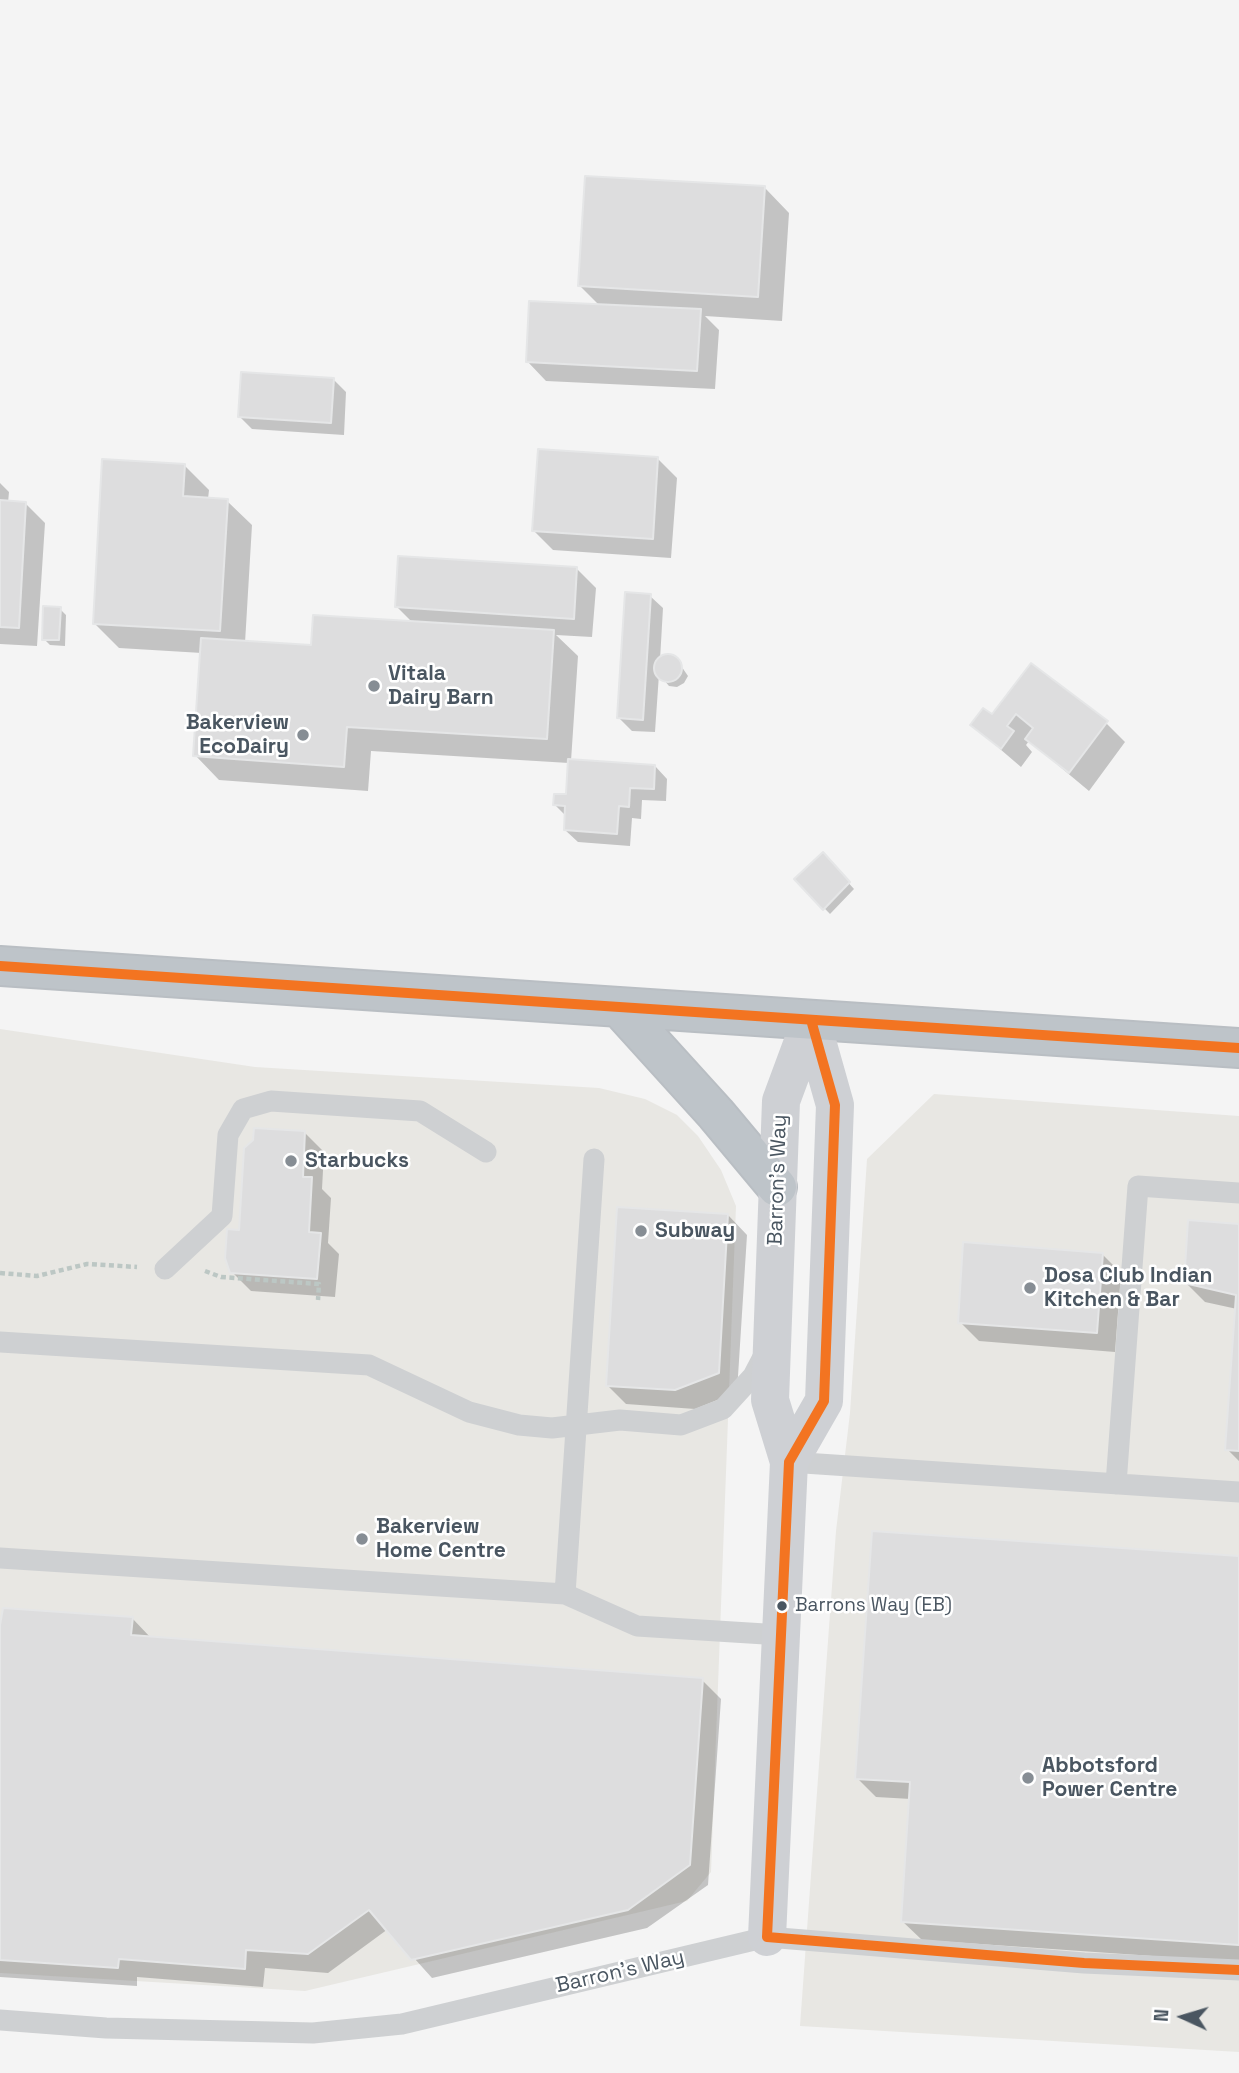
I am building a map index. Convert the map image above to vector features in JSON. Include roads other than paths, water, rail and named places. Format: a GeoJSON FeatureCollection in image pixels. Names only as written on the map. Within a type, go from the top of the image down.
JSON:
{"type":"FeatureCollection","features":[{"type":"Feature","properties":{"kind":"highway"},"geometry":{"type":"LineString","coordinates":[[0,966],[1239,1048]]}},
{"type":"Feature","properties":{"kind":"highway"},"geometry":{"type":"LineString","coordinates":[[619,1007],[716,1114],[777,1187]]}},
{"type":"Feature","properties":{"kind":"street","name":"Barron's Way"},"geometry":{"type":"LineString","coordinates":[[767,1937],[789,1462],[770,1400],[781,1101],[811,1020]]}},
{"type":"Feature","properties":{"kind":"street","name":"Barron's Way"},"geometry":{"type":"LineString","coordinates":[[789,1462],[824,1401],[835,1105],[811,1020]]}},
{"type":"Feature","properties":{"kind":"lane"},"geometry":{"type":"LineString","coordinates":[[165,1269],[222,1216],[228,1135],[243,1110],[271,1101],[420,1111],[486,1152]]}},
{"type":"Feature","properties":{"kind":"lane"},"geometry":{"type":"LineString","coordinates":[[565,1594],[594,1159]]}},
{"type":"Feature","properties":{"kind":"lane"},"geometry":{"type":"LineString","coordinates":[[1116,1484],[1138,1186],[1239,1193]]}},
{"type":"Feature","properties":{"kind":"lane"},"geometry":{"type":"LineString","coordinates":[[0,1342],[369,1366],[469,1412],[519,1424],[552,1428],[620,1420],[681,1424],[723,1409],[753,1376],[772,1341]]}},
{"type":"Feature","properties":{"kind":"lane"},"geometry":{"type":"LineString","coordinates":[[789,1462],[1239,1492]]}},
{"type":"Feature","properties":{"kind":"lane"},"geometry":{"type":"LineString","coordinates":[[0,1559],[565,1594],[637,1626],[781,1635]]}},
{"type":"Feature","properties":{"kind":"lane"},"geometry":{"type":"LineString","coordinates":[[767,1937],[1084,1963],[1239,1970]]}},
{"type":"Feature","properties":{"kind":"lane","name":"Barron's Way"},"geometry":{"type":"LineString","coordinates":[[0,2020],[106,2028],[313,2033],[402,2024],[767,1937]]}},
{"type":"Feature","properties":{"kind":"place","name":"Vitala Dairy Barn"},"geometry":{"type":"Point","coordinates":[374,686]}},
{"type":"Feature","properties":{"kind":"place","name":"Bakerview EcoDairy"},"geometry":{"type":"Point","coordinates":[303,735]}},
{"type":"Feature","properties":{"kind":"place","name":"Starbucks"},"geometry":{"type":"Point","coordinates":[291,1161]}},
{"type":"Feature","properties":{"kind":"place","name":"Subway"},"geometry":{"type":"Point","coordinates":[641,1231]}},
{"type":"Feature","properties":{"kind":"place","name":"Dosa Club Indian Kitchen & Bar"},"geometry":{"type":"Point","coordinates":[1030,1288]}},
{"type":"Feature","properties":{"kind":"place","name":"Bakerview Home Centre"},"geometry":{"type":"Point","coordinates":[362,1539]}},
{"type":"Feature","properties":{"kind":"place","name":"Barrons Way (EB)"},"geometry":{"type":"Point","coordinates":[782,1606]}},
{"type":"Feature","properties":{"kind":"place","name":"Abbotsford Power Centre"},"geometry":{"type":"Point","coordinates":[1028,1778]}}]}
